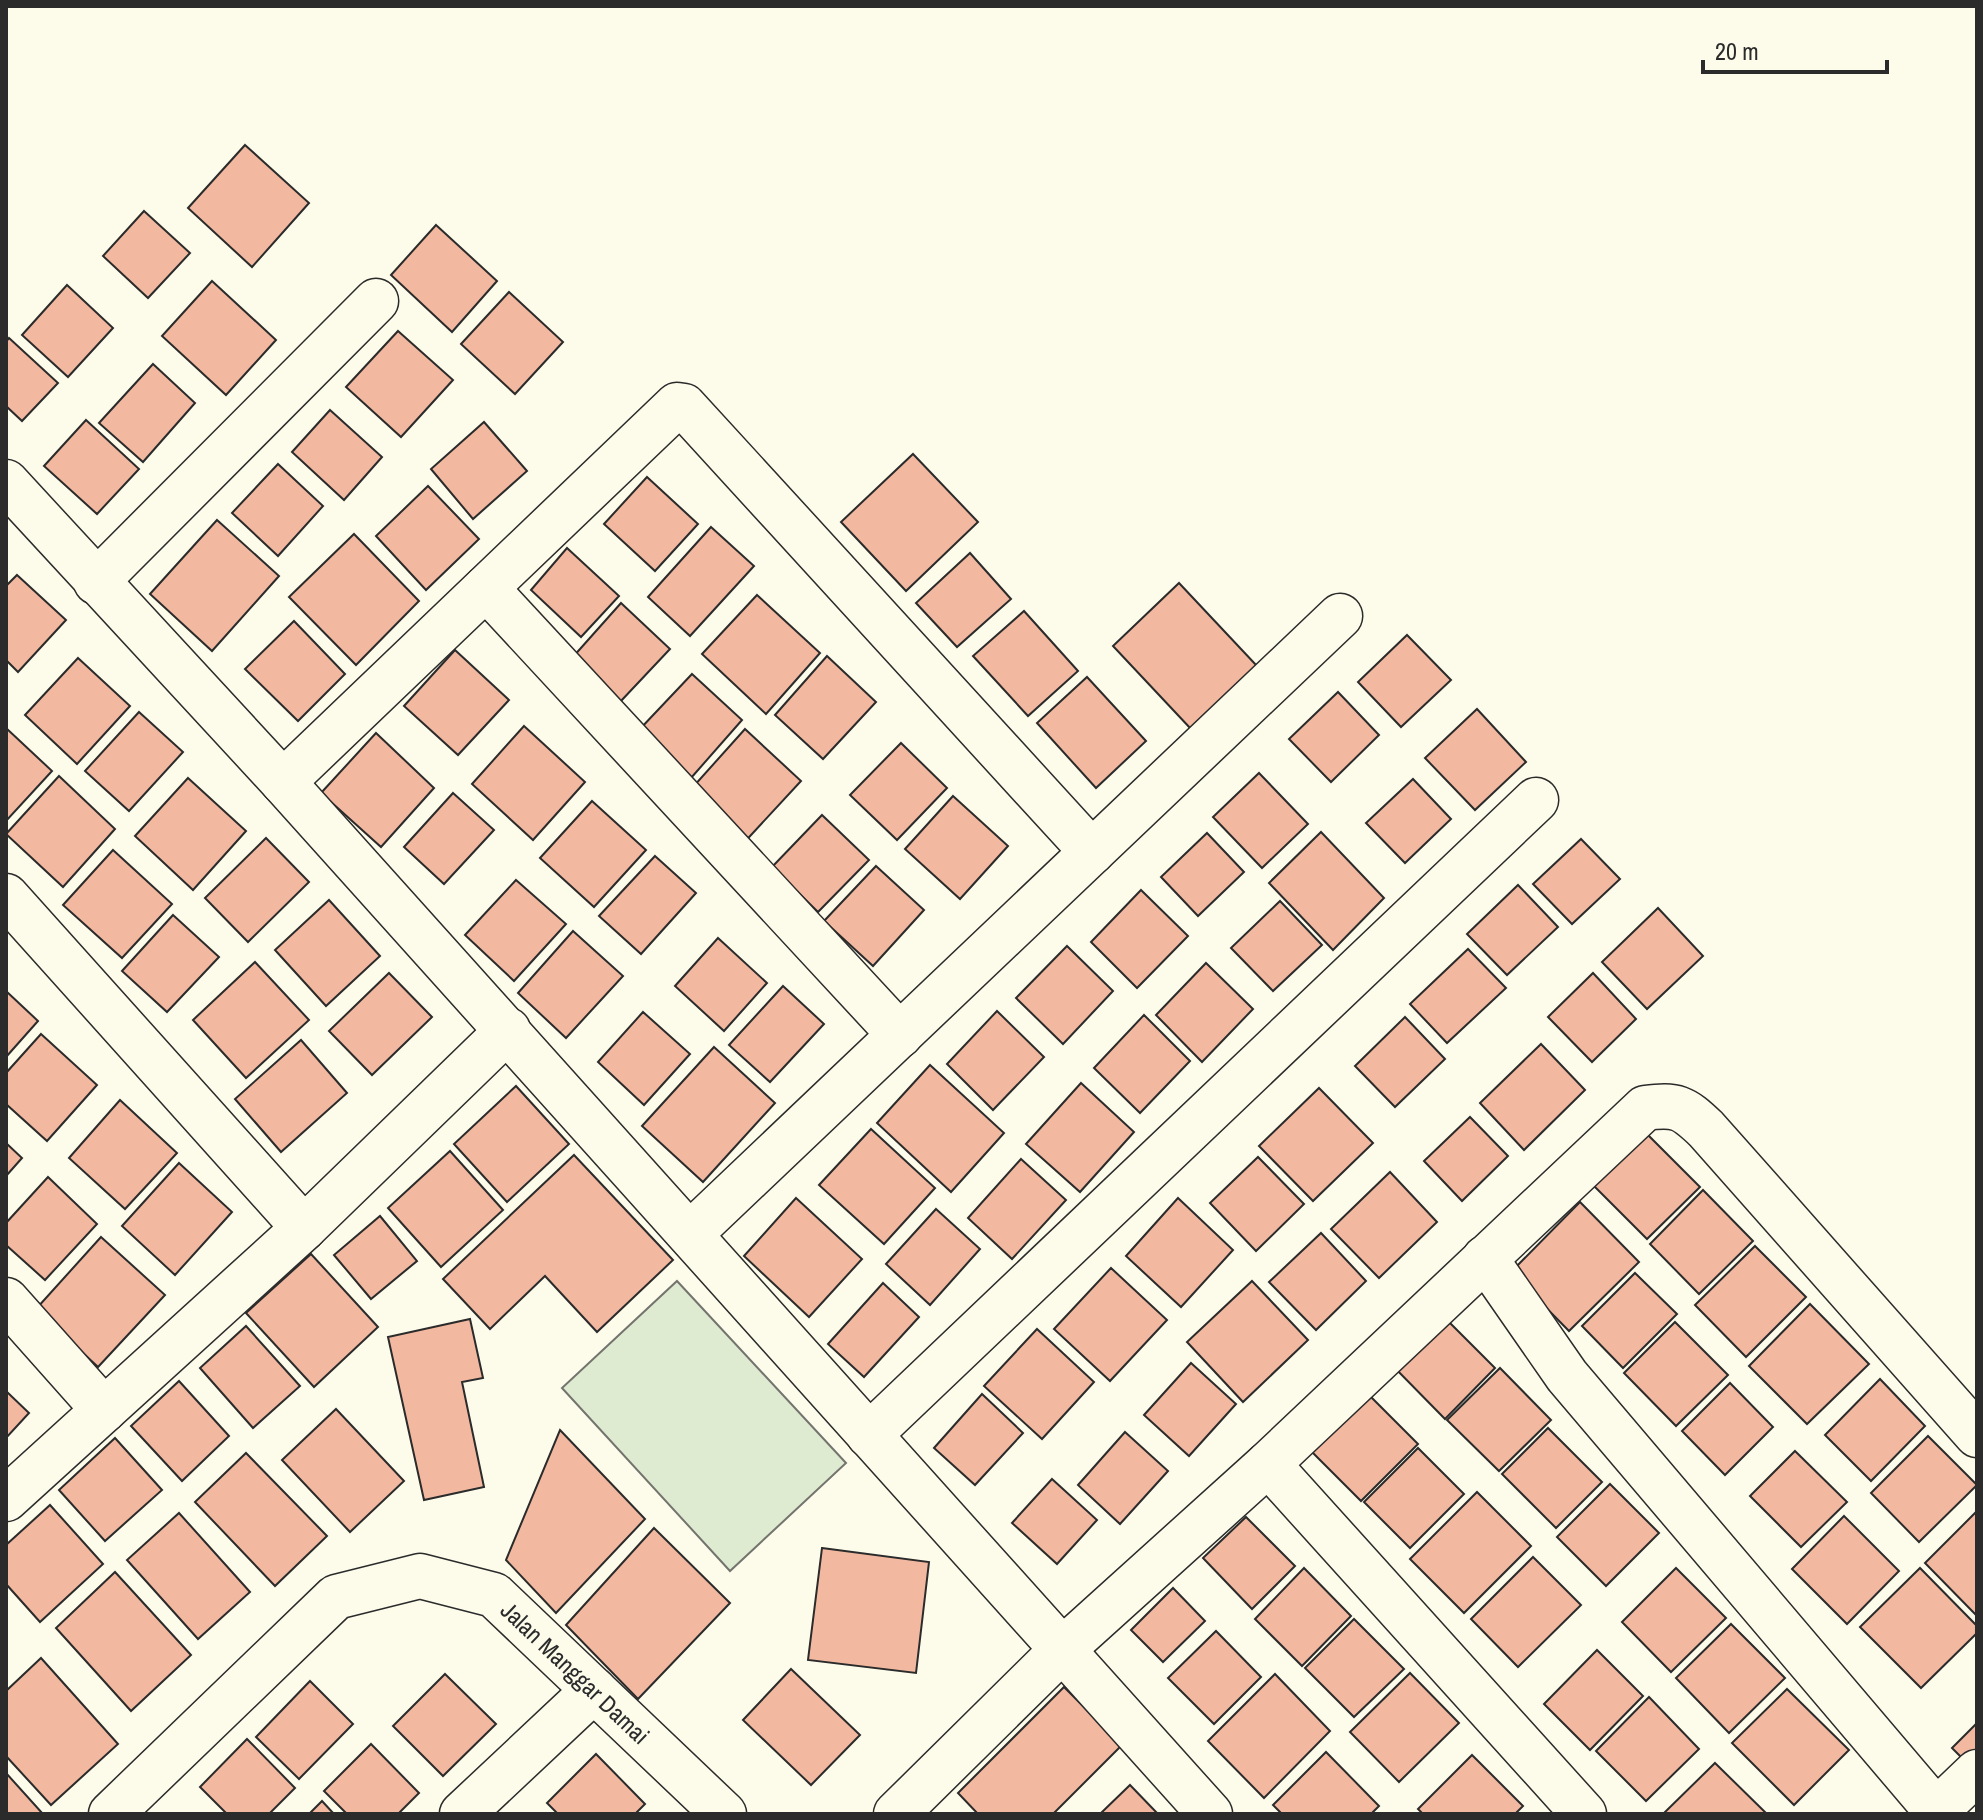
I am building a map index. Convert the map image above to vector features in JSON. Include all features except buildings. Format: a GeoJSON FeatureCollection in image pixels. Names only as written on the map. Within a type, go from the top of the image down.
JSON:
{"type":"FeatureCollection","features":[{"type":"Feature","properties":{"kind":"street"},"geometry":{"type":"LineString","coordinates":[[96,582],[376,301]]}},
{"type":"Feature","properties":{"kind":"street"},"geometry":{"type":"LineString","coordinates":[[283,782],[672,408],[684,406],[1092,852]]}},
{"type":"Feature","properties":{"kind":"street"},"geometry":{"type":"LineString","coordinates":[[6,482],[508,1030],[1210,1814]]}},
{"type":"Feature","properties":{"kind":"street"},"geometry":{"type":"LineString","coordinates":[[486,588],[900,1035]]}},
{"type":"Feature","properties":{"kind":"street"},"geometry":{"type":"LineString","coordinates":[[690,1234],[1340,616]]}},
{"type":"Feature","properties":{"kind":"street"},"geometry":{"type":"LineString","coordinates":[[869,1435],[1536,800]]}},
{"type":"Feature","properties":{"kind":"street"},"geometry":{"type":"LineString","coordinates":[[6,896],[304,1228]]}},
{"type":"Feature","properties":{"kind":"street"},"geometry":{"type":"LineString","coordinates":[[6,1499],[304,1228],[508,1030]]}},
{"type":"Feature","properties":{"kind":"street"},"geometry":{"type":"LineString","coordinates":[[896,1814],[1062,1650],[1268,1464],[1645,1108],[1669,1105],[1686,1110],[1977,1435]]}},
{"type":"Feature","properties":{"kind":"street"},"geometry":{"type":"LineString","coordinates":[[1485,1258],[1567,1376],[1936,1813],[1977,1772]]}},
{"type":"Feature","properties":{"kind":"street"},"geometry":{"type":"LineString","coordinates":[[6,1300],[104,1410]]}},
{"type":"Feature","properties":{"kind":"street"},"geometry":{"type":"LineString","coordinates":[[1268,1464],[1584,1814]]}},
{"type":"Feature","properties":{"kind":"street","name":"Jalan Manggar Damai"},"geometry":{"type":"LineString","coordinates":[[133,1807],[336,1597],[420,1576],[494,1595],[724,1814]]}},
{"type":"Feature","properties":{"kind":"street"},"geometry":{"type":"LineString","coordinates":[[462,1814],[594,1690]]}},
{"type":"Feature","properties":{"kind":"green space"},"geometry":{"type":"Polygon","coordinates":[[[677,1281],[846,1463],[730,1571],[562,1388],[677,1281]]]}}]}
